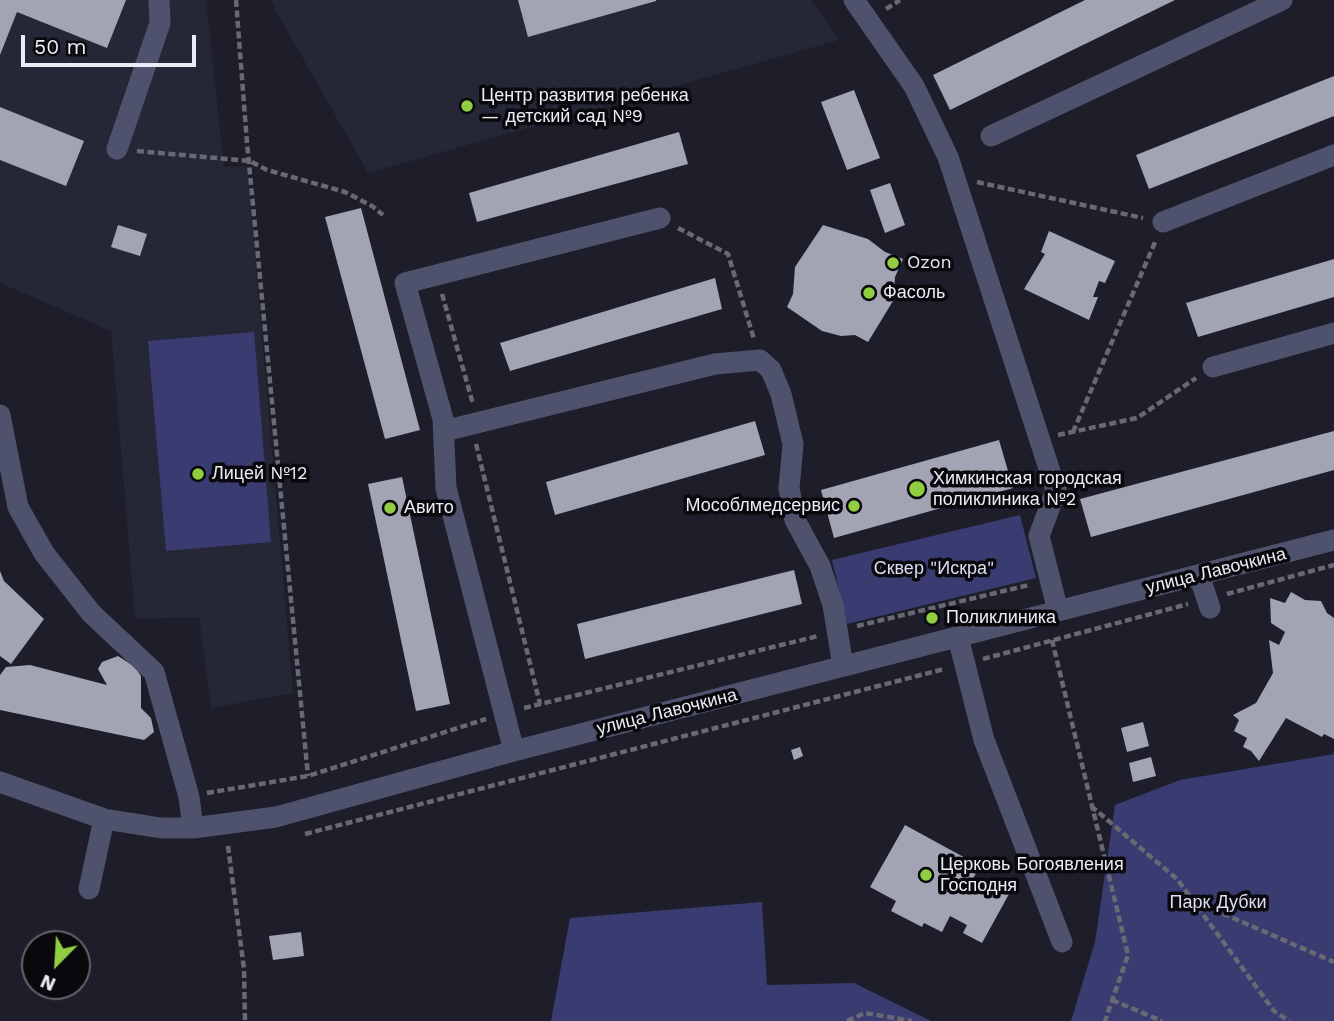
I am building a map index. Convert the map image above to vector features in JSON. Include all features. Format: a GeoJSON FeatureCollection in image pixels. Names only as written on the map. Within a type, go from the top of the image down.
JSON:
{"type":"FeatureCollection","features":[{"type":"Feature","properties":{"kind":"street"},"geometry":{"type":"LineString","coordinates":[[117,149],[160,23],[159,0]]}},
{"type":"Feature","properties":{"kind":"street"},"geometry":{"type":"LineString","coordinates":[[854,0],[872,10],[914,86],[954,177],[1056,490],[1039,536],[1058,611]]}},
{"type":"Feature","properties":{"kind":"street"},"geometry":{"type":"LineString","coordinates":[[991,136],[1282,0]]}},
{"type":"Feature","properties":{"kind":"street"},"geometry":{"type":"LineString","coordinates":[[1163,222],[1334,155]]}},
{"type":"Feature","properties":{"kind":"street"},"geometry":{"type":"LineString","coordinates":[[514,751],[446,488],[443,431],[405,283],[660,218]]}},
{"type":"Feature","properties":{"kind":"street"},"geometry":{"type":"LineString","coordinates":[[1213,367],[1334,333]]}},
{"type":"Feature","properties":{"kind":"street"},"geometry":{"type":"LineString","coordinates":[[443,431],[715,364],[760,360],[771,370],[781,394],[793,444],[789,488],[795,520],[820,566],[833,605],[843,666]]}},
{"type":"Feature","properties":{"kind":"street"},"geometry":{"type":"LineString","coordinates":[[0,415],[18,507],[44,554],[91,613],[154,672],[189,797],[193,828]]}},
{"type":"Feature","properties":{"kind":"street","name":"улица Лавочкина"},"geometry":{"type":"LineString","coordinates":[[0,782],[104,819],[161,828],[193,828],[276,817],[514,751],[1334,540]]}},
{"type":"Feature","properties":{"kind":"street"},"geometry":{"type":"LineString","coordinates":[[1199,575],[1210,608]]}},
{"type":"Feature","properties":{"kind":"street"},"geometry":{"type":"LineString","coordinates":[[958,637],[984,740],[1062,942]]}},
{"type":"Feature","properties":{"kind":"street"},"geometry":{"type":"LineString","coordinates":[[89,889],[104,819]]}},
{"type":"Feature","properties":{"kind":"path"},"geometry":{"type":"LineString","coordinates":[[236,0],[308,776]]}},
{"type":"Feature","properties":{"kind":"path"},"geometry":{"type":"LineString","coordinates":[[117,149],[250,161],[267,170],[345,192],[383,215]]}},
{"type":"Feature","properties":{"kind":"path"},"geometry":{"type":"LineString","coordinates":[[954,177],[1163,222],[1073,432]]}},
{"type":"Feature","properties":{"kind":"path"},"geometry":{"type":"LineString","coordinates":[[660,218],[728,254],[760,360]]}},
{"type":"Feature","properties":{"kind":"path"},"geometry":{"type":"LineString","coordinates":[[437,275],[472,401],[473,424],[540,705]]}},
{"type":"Feature","properties":{"kind":"path"},"geometry":{"type":"LineString","coordinates":[[1040,439],[1137,418],[1213,367]]}},
{"type":"Feature","properties":{"kind":"path"},"geometry":{"type":"LineString","coordinates":[[189,797],[308,776],[503,713],[1050,580]]}},
{"type":"Feature","properties":{"kind":"path"},"geometry":{"type":"LineString","coordinates":[[1052,640],[1128,955],[1105,1021]]}},
{"type":"Feature","properties":{"kind":"path"},"geometry":{"type":"LineString","coordinates":[[1091,805],[1177,879],[1274,1011],[1289,1021]]}},
{"type":"Feature","properties":{"kind":"path"},"geometry":{"type":"LineString","coordinates":[[228,846],[244,969],[245,1021]]}},
{"type":"Feature","properties":{"kind":"path"},"geometry":{"type":"LineString","coordinates":[[1192,900],[1334,962]]}},
{"type":"Feature","properties":{"kind":"path"},"geometry":{"type":"LineString","coordinates":[[1112,1000],[1161,1021]]}},
{"type":"Feature","properties":{"kind":"path"},"geometry":{"type":"LineString","coordinates":[[847,1021],[865,1013],[912,1021]]}},
{"type":"Feature","properties":{"kind":"shaded area","name":"Лицей №12"},"geometry":{"type":"Polygon","coordinates":[[[0,0],[206,0],[224,167],[247,166],[293,693],[211,708],[199,617],[135,619],[111,331],[0,283],[0,0]]]}},
{"type":"Feature","properties":{"kind":"shaded area","name":"Центр развития ребенка — детский сад №9"},"geometry":{"type":"Polygon","coordinates":[[[270,0],[811,0],[839,40],[368,173],[270,0]]]}},
{"type":"Feature","properties":{"kind":"green space"},"geometry":{"type":"Polygon","coordinates":[[[254,332],[271,542],[166,551],[148,341],[254,332]]]}},
{"type":"Feature","properties":{"kind":"green space","name":"Сквер \"Искра\""},"geometry":{"type":"Polygon","coordinates":[[[1020,515],[1036,578],[847,624],[832,560],[1020,515]]]}},
{"type":"Feature","properties":{"kind":"green space","name":"Парк Дубки"},"geometry":{"type":"Polygon","coordinates":[[[1334,754],[1334,1021],[1071,1021],[1095,942],[1115,805],[1180,780],[1334,754]]]}},
{"type":"Feature","properties":{"kind":"green space"},"geometry":{"type":"Polygon","coordinates":[[[762,902],[767,985],[854,983],[931,1021],[551,1021],[570,918],[762,902]]]}},
{"type":"Feature","properties":{"kind":"building"},"geometry":{"type":"Polygon","coordinates":[[[0,0],[126,0],[107,48],[17,12],[0,55],[0,0]]]}},
{"type":"Feature","properties":{"kind":"building"},"geometry":{"type":"Polygon","coordinates":[[[518,0],[656,0],[656,1],[528,37],[518,0]]]}},
{"type":"Feature","properties":{"kind":"building"},"geometry":{"type":"Polygon","coordinates":[[[1085,0],[1175,0],[950,110],[933,75],[1085,0]]]}},
{"type":"Feature","properties":{"kind":"building"},"geometry":{"type":"Polygon","coordinates":[[[1334,76],[1334,116],[1149,189],[1136,155],[1334,76]]]}},
{"type":"Feature","properties":{"kind":"building"},"geometry":{"type":"Polygon","coordinates":[[[854,90],[880,158],[847,170],[821,102],[854,90]]]}},
{"type":"Feature","properties":{"kind":"building"},"geometry":{"type":"Polygon","coordinates":[[[0,107],[84,141],[66,186],[0,160],[0,107]]]}},
{"type":"Feature","properties":{"kind":"building"},"geometry":{"type":"Polygon","coordinates":[[[679,132],[688,164],[477,222],[469,193],[679,132]]]}},
{"type":"Feature","properties":{"kind":"building"},"geometry":{"type":"Polygon","coordinates":[[[890,183],[905,225],[885,233],[870,190],[890,183]]]}},
{"type":"Feature","properties":{"kind":"building"},"geometry":{"type":"Polygon","coordinates":[[[361,208],[420,430],[385,439],[325,217],[361,208]]]}},
{"type":"Feature","properties":{"kind":"building"},"geometry":{"type":"Polygon","coordinates":[[[118,225],[147,234],[140,256],[111,247],[118,225]]]}},
{"type":"Feature","properties":{"kind":"building"},"geometry":{"type":"Polygon","coordinates":[[[823,225],[868,239],[885,252],[903,259],[895,277],[893,301],[868,342],[855,335],[841,336],[822,331],[787,307],[793,294],[795,267],[823,225]]]}},
{"type":"Feature","properties":{"kind":"building"},"geometry":{"type":"Polygon","coordinates":[[[1049,231],[1115,261],[1105,283],[1099,281],[1093,297],[1098,297],[1089,320],[1024,289],[1045,254],[1041,252],[1049,231]]]}},
{"type":"Feature","properties":{"kind":"building"},"geometry":{"type":"Polygon","coordinates":[[[1334,259],[1334,297],[1198,337],[1186,303],[1334,259]]]}},
{"type":"Feature","properties":{"kind":"building"},"geometry":{"type":"Polygon","coordinates":[[[715,278],[722,309],[510,371],[500,343],[715,278]]]}},
{"type":"Feature","properties":{"kind":"building"},"geometry":{"type":"Polygon","coordinates":[[[755,421],[765,455],[555,515],[546,482],[755,421]]]}},
{"type":"Feature","properties":{"kind":"building"},"geometry":{"type":"Polygon","coordinates":[[[1334,431],[1334,470],[1091,537],[1080,499],[1334,431]]]}},
{"type":"Feature","properties":{"kind":"building","name":"Химкинская городская поликлиника №2"},"geometry":{"type":"Polygon","coordinates":[[[999,440],[1013,488],[834,538],[821,490],[999,440]]]}},
{"type":"Feature","properties":{"kind":"building"},"geometry":{"type":"Polygon","coordinates":[[[402,477],[450,704],[416,711],[368,484],[402,477]]]}},
{"type":"Feature","properties":{"kind":"building"},"geometry":{"type":"Polygon","coordinates":[[[794,570],[802,604],[585,659],[577,624],[794,570]]]}},
{"type":"Feature","properties":{"kind":"building"},"geometry":{"type":"Polygon","coordinates":[[[0,571],[4,581],[44,619],[11,664],[0,656],[0,571]]]}},
{"type":"Feature","properties":{"kind":"building"},"geometry":{"type":"Polygon","coordinates":[[[1291,592],[1305,600],[1321,601],[1327,613],[1334,618],[1334,739],[1324,734],[1322,737],[1286,718],[1259,761],[1251,751],[1243,747],[1247,738],[1234,731],[1239,720],[1233,715],[1256,703],[1273,673],[1269,640],[1279,645],[1285,632],[1271,623],[1270,598],[1285,603],[1291,592]]]}},
{"type":"Feature","properties":{"kind":"building"},"geometry":{"type":"Polygon","coordinates":[[[118,656],[135,667],[141,676],[141,708],[151,718],[154,732],[144,740],[0,710],[0,675],[6,667],[30,665],[107,685],[98,669],[102,662],[118,656]]]}},
{"type":"Feature","properties":{"kind":"building"},"geometry":{"type":"Polygon","coordinates":[[[1143,722],[1149,746],[1127,752],[1121,728],[1143,722]]]}},
{"type":"Feature","properties":{"kind":"building"},"geometry":{"type":"Polygon","coordinates":[[[800,747],[803,756],[794,760],[791,750],[800,747]]]}},
{"type":"Feature","properties":{"kind":"building"},"geometry":{"type":"Polygon","coordinates":[[[1151,757],[1156,776],[1133,782],[1129,763],[1151,757]]]}},
{"type":"Feature","properties":{"kind":"building","name":"Церковь Богоявления Господня"},"geometry":{"type":"Polygon","coordinates":[[[905,825],[980,866],[970,884],[990,895],[995,886],[1009,894],[982,943],[963,933],[967,925],[950,916],[942,932],[924,923],[922,927],[891,911],[896,901],[870,887],[905,825]]]}},
{"type":"Feature","properties":{"kind":"building"},"geometry":{"type":"Polygon","coordinates":[[[301,932],[304,956],[273,960],[269,936],[301,932]]]}},
{"type":"Feature","properties":{"kind":"place","name":"Центр развития ребенка — детский сад №9"},"geometry":{"type":"Point","coordinates":[467,106]}},
{"type":"Feature","properties":{"kind":"place","name":"Ozon"},"geometry":{"type":"Point","coordinates":[893,263]}},
{"type":"Feature","properties":{"kind":"place","name":"Фасоль"},"geometry":{"type":"Point","coordinates":[869,293]}},
{"type":"Feature","properties":{"kind":"place","name":"Лицей №12"},"geometry":{"type":"Point","coordinates":[198,474]}},
{"type":"Feature","properties":{"kind":"place","name":"Химкинская городская поликлиника №2"},"geometry":{"type":"Point","coordinates":[917,489]}},
{"type":"Feature","properties":{"kind":"place","name":"Мособлмедсервис"},"geometry":{"type":"Point","coordinates":[854,506]}},
{"type":"Feature","properties":{"kind":"place","name":"Авито"},"geometry":{"type":"Point","coordinates":[390,508]}},
{"type":"Feature","properties":{"kind":"place","name":"Поликлиника"},"geometry":{"type":"Point","coordinates":[932,618]}},
{"type":"Feature","properties":{"kind":"place","name":"Церковь Богоявления Господня"},"geometry":{"type":"Point","coordinates":[926,875]}}]}
